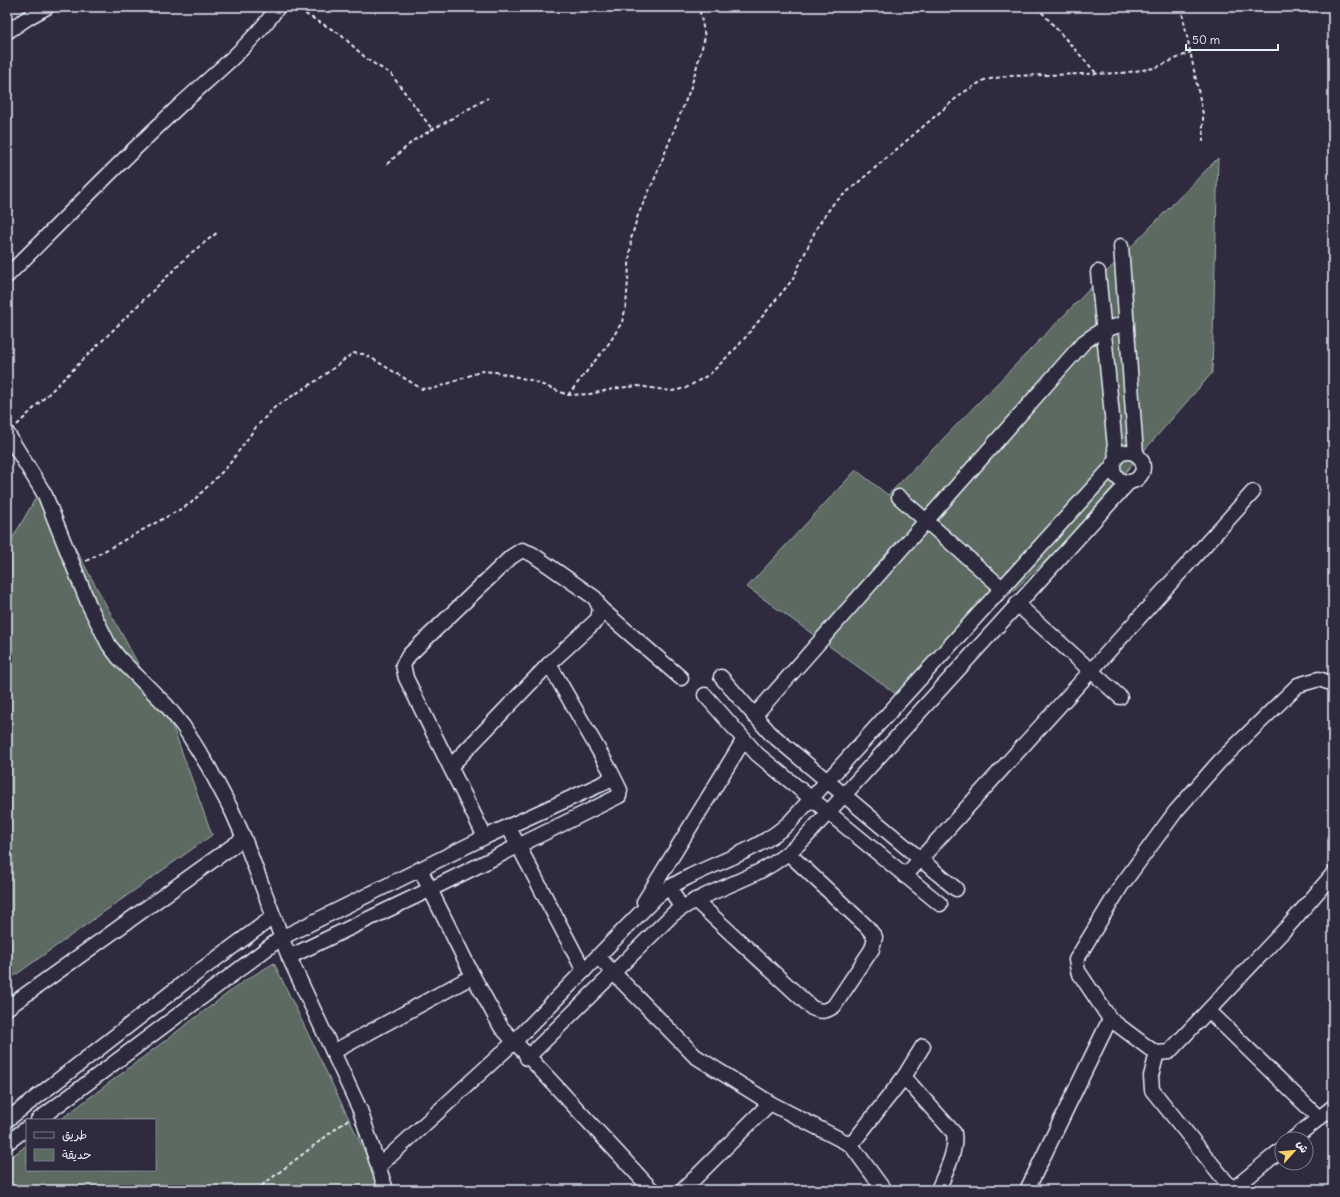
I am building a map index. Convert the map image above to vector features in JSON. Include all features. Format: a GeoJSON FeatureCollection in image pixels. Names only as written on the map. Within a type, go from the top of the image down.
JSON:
{"type":"FeatureCollection","features":[{"type":"Feature","properties":{"kind":"street"},"geometry":{"type":"LineString","coordinates":[[7,32],[29,16],[47,7]]}},
{"type":"Feature","properties":{"kind":"street"},"geometry":{"type":"LineString","coordinates":[[7,276],[126,156],[203,84],[243,50],[265,25],[278,7]]}},
{"type":"Feature","properties":{"kind":"street"},"geometry":{"type":"LineString","coordinates":[[1121,246],[1136,454]]}},
{"type":"Feature","properties":{"kind":"street"},"geometry":{"type":"LineString","coordinates":[[1098,272],[1115,476],[1118,480],[1128,483]]}},
{"type":"Feature","properties":{"kind":"street"},"geometry":{"type":"LineString","coordinates":[[1101,300],[1125,298]]}},
{"type":"Feature","properties":{"kind":"street"},"geometry":{"type":"LineString","coordinates":[[754,716],[1084,342],[1095,334],[1104,330],[1127,323]]}},
{"type":"Feature","properties":{"kind":"street"},"geometry":{"type":"LineString","coordinates":[[7,434],[45,494],[89,605],[109,645],[119,658],[167,706],[183,726],[208,766],[244,838],[289,957],[360,1110],[386,1190]]}},
{"type":"Feature","properties":{"kind":"street"},"geometry":{"type":"LineString","coordinates":[[379,1166],[513,1043],[656,897],[670,887],[764,843],[790,822],[1114,462],[1126,452],[1136,454],[1140,458],[1143,469],[1138,479],[1128,483],[788,854],[765,868],[681,908],[613,972],[527,1058]]}},
{"type":"Feature","properties":{"kind":"street"},"geometry":{"type":"LineString","coordinates":[[905,876],[1252,492]]}},
{"type":"Feature","properties":{"kind":"street"},"geometry":{"type":"LineString","coordinates":[[899,497],[1002,588]]}},
{"type":"Feature","properties":{"kind":"street"},"geometry":{"type":"LineString","coordinates":[[485,837],[406,678],[403,666],[409,654],[511,557],[522,550],[532,554],[595,598],[600,608],[682,678]]}},
{"type":"Feature","properties":{"kind":"street"},"geometry":{"type":"LineString","coordinates":[[1017,604],[1120,697]]}},
{"type":"Feature","properties":{"kind":"street"},"geometry":{"type":"LineString","coordinates":[[450,767],[549,664],[597,621],[600,614],[600,608]]}},
{"type":"Feature","properties":{"kind":"street"},"geometry":{"type":"LineString","coordinates":[[289,957],[604,804],[620,794],[620,790],[549,664]]}},
{"type":"Feature","properties":{"kind":"street"},"geometry":{"type":"LineString","coordinates":[[721,677],[754,716],[779,741],[956,889]]}},
{"type":"Feature","properties":{"kind":"street"},"geometry":{"type":"LineString","coordinates":[[1333,684],[1319,679],[1310,680],[1298,685],[1199,783],[1121,886],[1076,960],[1078,971],[1110,1019],[1157,1053],[1169,1052],[1209,1011],[1333,874]]}},
{"type":"Feature","properties":{"kind":"street"},"geometry":{"type":"LineString","coordinates":[[705,695],[743,741],[757,754],[940,904]]}},
{"type":"Feature","properties":{"kind":"street"},"geometry":{"type":"LineString","coordinates":[[635,917],[743,741]]}},
{"type":"Feature","properties":{"kind":"street"},"geometry":{"type":"LineString","coordinates":[[35,1098],[42,1117],[281,938],[485,837],[595,787],[609,780],[612,776]]}},
{"type":"Feature","properties":{"kind":"street"},"geometry":{"type":"LineString","coordinates":[[595,787],[604,804]]}},
{"type":"Feature","properties":{"kind":"street"},"geometry":{"type":"LineString","coordinates":[[508,826],[584,971]]}},
{"type":"Feature","properties":{"kind":"street"},"geometry":{"type":"LineString","coordinates":[[7,1008],[244,838]]}},
{"type":"Feature","properties":{"kind":"street"},"geometry":{"type":"LineString","coordinates":[[693,876],[698,899],[812,1008],[824,1011],[834,1006],[872,949],[875,937],[867,927],[788,854]]}},
{"type":"Feature","properties":{"kind":"street"},"geometry":{"type":"LineString","coordinates":[[420,869],[498,1023],[513,1043],[652,1190]]}},
{"type":"Feature","properties":{"kind":"street"},"geometry":{"type":"LineString","coordinates":[[670,887],[681,908]]}},
{"type":"Feature","properties":{"kind":"street"},"geometry":{"type":"LineString","coordinates":[[7,1120],[186,981],[273,917]]}},
{"type":"Feature","properties":{"kind":"street"},"geometry":{"type":"LineString","coordinates":[[598,956],[695,1056],[770,1104],[851,1145],[884,1190]]}},
{"type":"Feature","properties":{"kind":"street"},"geometry":{"type":"LineString","coordinates":[[333,1052],[473,976]]}},
{"type":"Feature","properties":{"kind":"street"},"geometry":{"type":"LineString","coordinates":[[1209,1011],[1319,1118]]}},
{"type":"Feature","properties":{"kind":"street"},"geometry":{"type":"LineString","coordinates":[[1031,1188],[1110,1019]]}},
{"type":"Feature","properties":{"kind":"street"},"geometry":{"type":"LineString","coordinates":[[851,1145],[904,1077],[923,1046]]}},
{"type":"Feature","properties":{"kind":"street"},"geometry":{"type":"LineString","coordinates":[[1157,1053],[1150,1076],[1152,1090],[1232,1190],[1274,1155]]}},
{"type":"Feature","properties":{"kind":"street"},"geometry":{"type":"LineString","coordinates":[[904,1077],[954,1132],[954,1144],[938,1190]]}},
{"type":"Feature","properties":{"kind":"street"},"geometry":{"type":"LineString","coordinates":[[683,1190],[770,1104]]}},
{"type":"Feature","properties":{"kind":"street"},"geometry":{"type":"LineString","coordinates":[[1304,1131],[1333,1107]]}},
{"type":"Feature","properties":{"kind":"street"},"geometry":{"type":"LineString","coordinates":[[7,1143],[26,1129]]}},
{"type":"Feature","properties":{"kind":"path"},"geometry":{"type":"LineString","coordinates":[[293,7],[340,34],[368,60],[391,74],[432,129]]}},
{"type":"Feature","properties":{"kind":"path"},"geometry":{"type":"LineString","coordinates":[[568,395],[610,342],[622,322],[626,306],[631,239],[638,215],[655,178],[691,87],[705,37],[699,7]]}},
{"type":"Feature","properties":{"kind":"path"},"geometry":{"type":"LineString","coordinates":[[1037,7],[1097,74]]}},
{"type":"Feature","properties":{"kind":"path"},"geometry":{"type":"LineString","coordinates":[[1181,7],[1203,114],[1203,142]]}},
{"type":"Feature","properties":{"kind":"path"},"geometry":{"type":"LineString","coordinates":[[74,567],[155,525],[190,504],[228,466],[256,427],[275,407],[319,379],[353,353],[363,354],[373,359],[422,389],[436,388],[482,371],[496,372],[530,380],[568,395],[590,394],[618,388],[638,386],[672,391],[686,388],[710,374],[739,345],[793,279],[817,227],[833,204],[961,94],[984,80],[1008,76],[1122,73],[1155,68],[1191,52]]}},
{"type":"Feature","properties":{"kind":"path"},"geometry":{"type":"LineString","coordinates":[[387,164],[414,140],[488,98]]}},
{"type":"Feature","properties":{"kind":"path"},"geometry":{"type":"LineString","coordinates":[[7,434],[32,412],[191,253],[218,232]]}},
{"type":"Feature","properties":{"kind":"path"},"geometry":{"type":"LineString","coordinates":[[256,1190],[360,1110]]}},
{"type":"Feature","properties":{"kind":"green space"},"geometry":{"type":"Polygon","coordinates":[[[1218,158],[1212,373],[1058,549],[900,697],[747,587],[856,470],[888,495],[1218,158]]]}},
{"type":"Feature","properties":{"kind":"green space"},"geometry":{"type":"Polygon","coordinates":[[[42,487],[174,730],[212,835],[7,981],[7,548],[42,487]]]}},
{"type":"Feature","properties":{"kind":"green space"},"geometry":{"type":"Polygon","coordinates":[[[274,963],[374,1171],[380,1190],[7,1190],[7,1160],[26,1146],[26,1171],[156,1171],[156,1119],[61,1119],[244,981],[274,963]]]}}]}
